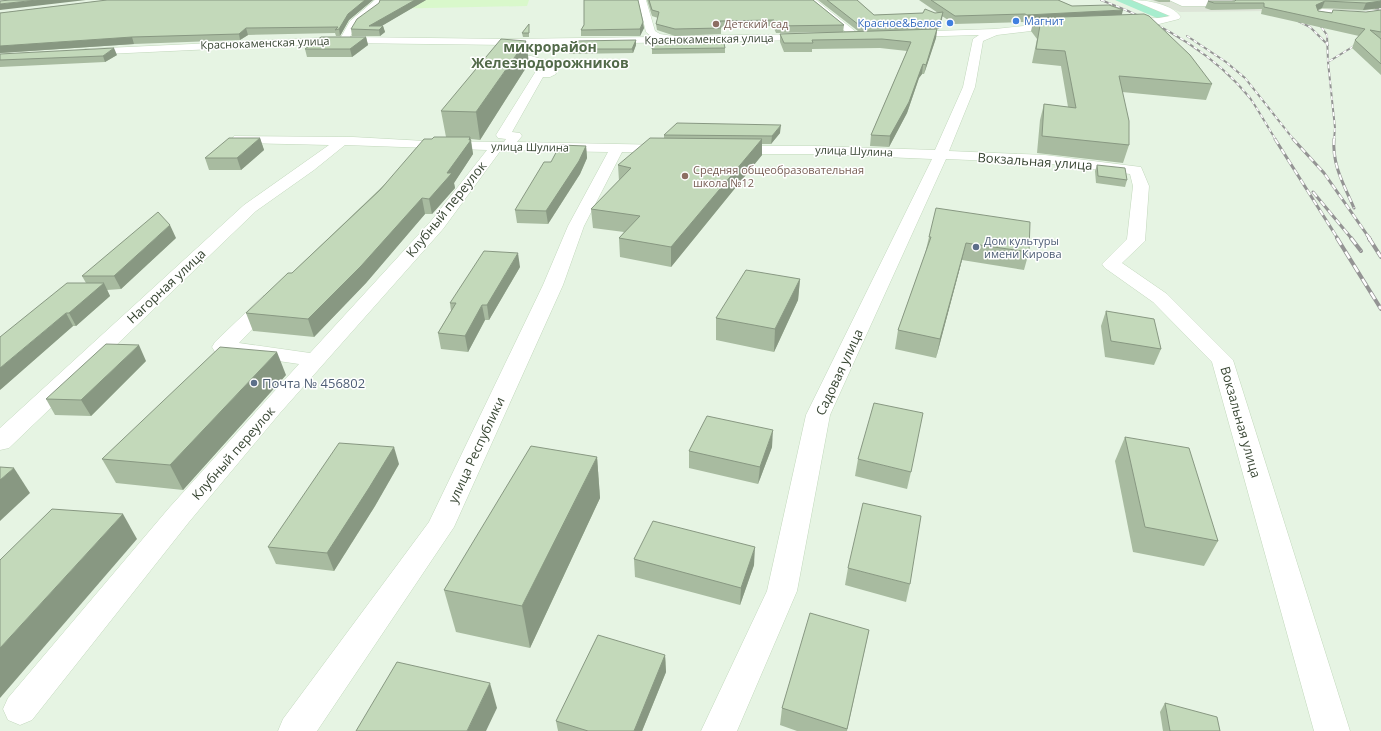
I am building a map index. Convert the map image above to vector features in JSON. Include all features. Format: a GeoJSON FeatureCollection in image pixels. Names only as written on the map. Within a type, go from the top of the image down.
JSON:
{"type":"FeatureCollection","features":[{"type":"Feature","properties":{"kind":"street"},"geometry":{"type":"LineString","coordinates":[[344,40],[353,23],[376,5],[379,0]]}},
{"type":"Feature","properties":{"kind":"street"},"geometry":{"type":"LineString","coordinates":[[642,0],[651,32],[657,36],[677,40]]}},
{"type":"Feature","properties":{"kind":"street"},"geometry":{"type":"LineString","coordinates":[[811,0],[859,35],[839,36]]}},
{"type":"Feature","properties":{"kind":"street"},"geometry":{"type":"LineString","coordinates":[[1136,0],[1144,0]]}},
{"type":"Feature","properties":{"kind":"street"},"geometry":{"type":"LineString","coordinates":[[1116,22],[1159,21],[1176,17],[1173,13],[1136,0]]}},
{"type":"Feature","properties":{"kind":"street"},"geometry":{"type":"LineString","coordinates":[[1173,0],[1182,3],[1232,3]]}},
{"type":"Feature","properties":{"kind":"street"},"geometry":{"type":"LineString","coordinates":[[1325,16],[1318,14],[1337,12],[1362,14],[1381,12]]}},
{"type":"Feature","properties":{"kind":"street"},"geometry":{"type":"LineString","coordinates":[[1362,14],[1381,21]]}},
{"type":"Feature","properties":{"kind":"street"},"geometry":{"type":"LineString","coordinates":[[1344,23],[1381,21]]}},
{"type":"Feature","properties":{"kind":"street"},"geometry":{"type":"LineString","coordinates":[[893,34],[995,32],[1039,26],[1070,24]]}},
{"type":"Feature","properties":{"kind":"street","name":"Садовая улица"},"geometry":{"type":"LineString","coordinates":[[719,731],[782,592],[818,415],[941,154],[969,87],[978,39],[995,32]]}},
{"type":"Feature","properties":{"kind":"street","name":"Краснокаменская улица"},"geometry":{"type":"LineString","coordinates":[[78,52],[344,40],[509,42],[677,40],[823,36]]}},
{"type":"Feature","properties":{"kind":"street"},"geometry":{"type":"LineString","coordinates":[[502,146],[515,136],[503,135],[540,73],[550,74],[548,64],[531,59],[497,58],[509,42]]}},
{"type":"Feature","properties":{"kind":"street","name":"улица Шулина"},"geometry":{"type":"LineString","coordinates":[[239,139],[342,141],[425,145],[679,150]]}},
{"type":"Feature","properties":{"kind":"street","name":"Нагорная улица"},"geometry":{"type":"LineString","coordinates":[[0,442],[250,208],[309,167],[342,141]]}},
{"type":"Feature","properties":{"kind":"street"},"geometry":{"type":"LineString","coordinates":[[409,161],[425,145]]}},
{"type":"Feature","properties":{"kind":"street","name":"Клубный переулок"},"geometry":{"type":"LineString","coordinates":[[20,709],[179,515],[436,225],[502,146]]}},
{"type":"Feature","properties":{"kind":"street","name":"улица Республики"},"geometry":{"type":"LineString","coordinates":[[296,731],[440,527],[553,285],[576,226],[617,148]]}},
{"type":"Feature","properties":{"kind":"street","name":"улица Шулина"},"geometry":{"type":"LineString","coordinates":[[717,150],[815,150],[941,154]]}},
{"type":"Feature","properties":{"kind":"street","name":"Вокзальная улица"},"geometry":{"type":"LineString","coordinates":[[941,154],[1045,159],[1136,170],[1141,186],[1136,241],[1112,264],[1160,298],[1222,360],[1332,731]]}},
{"type":"Feature","properties":{"kind":"street"},"geometry":{"type":"LineString","coordinates":[[284,286],[223,348],[315,360]]}},
{"type":"Feature","properties":{"kind":"shaded area"},"geometry":{"type":"Polygon","coordinates":[[[390,0],[529,0],[527,6],[382,9],[390,0]]]}},
{"type":"Feature","properties":{"kind":"shaded area"},"geometry":{"type":"Polygon","coordinates":[[[1115,0],[1131,0],[1169,14],[1168,17],[1157,18],[1115,0]]]}},
{"type":"Feature","properties":{"kind":"shaded area"},"geometry":{"type":"Polygon","coordinates":[[[1150,0],[1375,0],[1381,2],[1381,10],[1180,12],[1150,0]]]}},
{"type":"Feature","properties":{"kind":"building"},"geometry":{"type":"Polygon","coordinates":[[[37,0],[0,4],[0,1],[37,0]]]}},
{"type":"Feature","properties":{"kind":"building"},"geometry":{"type":"Polygon","coordinates":[[[107,0],[365,0],[348,14],[339,29],[335,30],[338,27],[246,28],[239,34],[132,37],[0,46],[0,13],[107,0]]]}},
{"type":"Feature","properties":{"kind":"building"},"geometry":{"type":"Polygon","coordinates":[[[380,0],[415,0],[369,26],[383,26],[379,30],[351,29],[357,19],[379,3],[380,0]]]}},
{"type":"Feature","properties":{"kind":"building"},"geometry":{"type":"Polygon","coordinates":[[[584,0],[638,0],[643,22],[640,29],[581,30],[584,25],[584,0]]]}},
{"type":"Feature","properties":{"kind":"building"},"geometry":{"type":"Polygon","coordinates":[[[649,0],[813,0],[844,25],[776,26],[774,20],[720,21],[721,28],[675,29],[656,24],[659,12],[652,10],[649,0]]]}},
{"type":"Feature","properties":{"kind":"building"},"geometry":{"type":"Polygon","coordinates":[[[827,0],[857,0],[874,15],[923,13],[925,9],[935,13],[943,12],[940,23],[859,25],[827,0]]]}},
{"type":"Feature","properties":{"kind":"building"},"geometry":{"type":"Polygon","coordinates":[[[931,0],[1058,0],[1072,6],[1109,5],[1123,10],[1027,15],[955,16],[931,0]]]}},
{"type":"Feature","properties":{"kind":"building"},"geometry":{"type":"Polygon","coordinates":[[[1381,0],[1366,3],[1325,1],[1316,5],[1318,11],[1332,13],[1333,10],[1366,12],[1381,10],[1381,32],[1370,30],[1381,39],[1381,64],[1355,40],[1365,29],[1264,7],[1264,3],[1214,3],[1208,1],[1381,0]]]}},
{"type":"Feature","properties":{"kind":"building"},"geometry":{"type":"Polygon","coordinates":[[[1144,14],[1149,16],[1190,55],[1212,84],[1119,76],[1129,121],[1129,145],[1042,136],[1044,104],[1076,108],[1065,51],[1036,49],[1040,25],[1034,18],[1144,14]]]}},
{"type":"Feature","properties":{"kind":"building"},"geometry":{"type":"Polygon","coordinates":[[[529,24],[529,33],[522,33],[529,24]]]}},
{"type":"Feature","properties":{"kind":"building"},"geometry":{"type":"Polygon","coordinates":[[[937,29],[926,65],[923,64],[909,102],[890,136],[871,135],[911,42],[882,39],[812,40],[813,43],[784,43],[780,34],[937,29]]]}},
{"type":"Feature","properties":{"kind":"building"},"geometry":{"type":"Polygon","coordinates":[[[321,37],[366,37],[350,49],[305,49],[321,37]]]}},
{"type":"Feature","properties":{"kind":"building"},"geometry":{"type":"Polygon","coordinates":[[[501,39],[526,41],[476,112],[441,111],[501,39]]]}},
{"type":"Feature","properties":{"kind":"building"},"geometry":{"type":"Polygon","coordinates":[[[723,39],[725,48],[652,49],[654,40],[723,39]]]}},
{"type":"Feature","properties":{"kind":"building"},"geometry":{"type":"Polygon","coordinates":[[[636,40],[632,49],[569,49],[574,41],[636,40]]]}},
{"type":"Feature","properties":{"kind":"building"},"geometry":{"type":"Polygon","coordinates":[[[114,48],[103,56],[0,60],[0,54],[114,48]]]}},
{"type":"Feature","properties":{"kind":"building"},"geometry":{"type":"Polygon","coordinates":[[[677,123],[781,125],[772,136],[664,135],[677,123]]]}},
{"type":"Feature","properties":{"kind":"building"},"geometry":{"type":"Polygon","coordinates":[[[434,137],[470,137],[469,140],[471,140],[447,173],[452,173],[429,199],[422,198],[361,266],[308,319],[246,313],[288,273],[292,273],[380,190],[424,139],[432,139],[434,137]]]}},
{"type":"Feature","properties":{"kind":"building"},"geometry":{"type":"Polygon","coordinates":[[[229,138],[260,138],[237,158],[205,158],[229,138]]]}},
{"type":"Feature","properties":{"kind":"building"},"geometry":{"type":"Polygon","coordinates":[[[650,138],[762,139],[671,247],[619,238],[640,216],[591,209],[631,168],[618,165],[650,138]]]}},
{"type":"Feature","properties":{"kind":"building"},"geometry":{"type":"Polygon","coordinates":[[[560,145],[586,146],[579,161],[546,211],[515,210],[544,162],[551,162],[560,145]]]}},
{"type":"Feature","properties":{"kind":"building"},"geometry":{"type":"Polygon","coordinates":[[[1097,165],[1125,168],[1127,180],[1098,176],[1097,165]]]}},
{"type":"Feature","properties":{"kind":"building"},"geometry":{"type":"Polygon","coordinates":[[[936,208],[1030,222],[1029,252],[966,243],[940,339],[898,330],[931,237],[929,237],[936,208]]]}},
{"type":"Feature","properties":{"kind":"building"},"geometry":{"type":"Polygon","coordinates":[[[158,212],[170,225],[114,276],[82,276],[158,212]]]}},
{"type":"Feature","properties":{"kind":"building"},"geometry":{"type":"Polygon","coordinates":[[[484,251],[518,253],[487,305],[482,305],[465,336],[438,333],[456,303],[450,303],[484,251]]]}},
{"type":"Feature","properties":{"kind":"building"},"geometry":{"type":"Polygon","coordinates":[[[746,270],[800,279],[775,329],[716,318],[746,270]]]}},
{"type":"Feature","properties":{"kind":"building"},"geometry":{"type":"Polygon","coordinates":[[[67,283],[104,283],[0,368],[0,337],[67,283]]]}},
{"type":"Feature","properties":{"kind":"building"},"geometry":{"type":"Polygon","coordinates":[[[1106,311],[1154,319],[1161,349],[1111,341],[1106,311]]]}},
{"type":"Feature","properties":{"kind":"building"},"geometry":{"type":"Polygon","coordinates":[[[106,344],[139,345],[81,400],[46,399],[106,344]]]}},
{"type":"Feature","properties":{"kind":"building"},"geometry":{"type":"Polygon","coordinates":[[[220,347],[277,352],[170,465],[102,459],[220,347]]]}},
{"type":"Feature","properties":{"kind":"building"},"geometry":{"type":"Polygon","coordinates":[[[874,403],[923,413],[911,472],[858,459],[874,403]]]}},
{"type":"Feature","properties":{"kind":"building"},"geometry":{"type":"Polygon","coordinates":[[[707,416],[773,430],[760,467],[689,451],[707,416]]]}},
{"type":"Feature","properties":{"kind":"building"},"geometry":{"type":"Polygon","coordinates":[[[1125,437],[1189,448],[1218,541],[1145,527],[1125,437]]]}},
{"type":"Feature","properties":{"kind":"building"},"geometry":{"type":"Polygon","coordinates":[[[339,443],[394,447],[327,553],[268,547],[339,443]]]}},
{"type":"Feature","properties":{"kind":"building"},"geometry":{"type":"Polygon","coordinates":[[[531,446],[597,457],[522,606],[444,590],[531,446]]]}},
{"type":"Feature","properties":{"kind":"building"},"geometry":{"type":"Polygon","coordinates":[[[0,467],[14,468],[0,480],[0,467]]]}},
{"type":"Feature","properties":{"kind":"building"},"geometry":{"type":"Polygon","coordinates":[[[863,503],[921,516],[910,584],[848,568],[863,503]]]}},
{"type":"Feature","properties":{"kind":"building"},"geometry":{"type":"Polygon","coordinates":[[[52,509],[123,514],[0,648],[0,560],[52,509]]]}},
{"type":"Feature","properties":{"kind":"building"},"geometry":{"type":"Polygon","coordinates":[[[653,521],[755,547],[741,588],[634,559],[653,521]]]}},
{"type":"Feature","properties":{"kind":"building"},"geometry":{"type":"Polygon","coordinates":[[[810,613],[869,630],[847,729],[782,708],[810,613]]]}},
{"type":"Feature","properties":{"kind":"building"},"geometry":{"type":"Polygon","coordinates":[[[598,635],[665,655],[634,731],[588,731],[556,721],[598,635]]]}},
{"type":"Feature","properties":{"kind":"building"},"geometry":{"type":"Polygon","coordinates":[[[397,662],[490,683],[467,731],[356,731],[397,662]]]}},
{"type":"Feature","properties":{"kind":"building"},"geometry":{"type":"Polygon","coordinates":[[[1165,703],[1217,717],[1220,731],[1170,731],[1165,703]]]}},
{"type":"Feature","properties":{"kind":"railway"},"geometry":{"type":"LineString","coordinates":[[1101,0],[1122,8],[1163,28],[1182,39],[1219,66],[1250,98],[1276,140]]}},
{"type":"Feature","properties":{"kind":"railway"},"geometry":{"type":"LineString","coordinates":[[1363,7],[1381,9]]}},
{"type":"Feature","properties":{"kind":"railway"},"geometry":{"type":"LineString","coordinates":[[1294,19],[1310,27],[1327,44]]}},
{"type":"Feature","properties":{"kind":"railway"},"geometry":{"type":"LineString","coordinates":[[1317,21],[1327,35],[1327,44]]}},
{"type":"Feature","properties":{"kind":"railway"},"geometry":{"type":"LineString","coordinates":[[1187,36],[1226,62],[1245,78],[1294,140]]}},
{"type":"Feature","properties":{"kind":"railway"},"geometry":{"type":"LineString","coordinates":[[1328,62],[1354,46],[1381,36]]}},
{"type":"Feature","properties":{"kind":"railway"},"geometry":{"type":"LineString","coordinates":[[1327,44],[1328,62]]}},
{"type":"Feature","properties":{"kind":"railway"},"geometry":{"type":"LineString","coordinates":[[1328,62],[1335,128],[1334,140]]}},
{"type":"Feature","properties":{"kind":"railway"},"geometry":{"type":"LineString","coordinates":[[1275,139],[1338,239]]}},
{"type":"Feature","properties":{"kind":"railway"},"geometry":{"type":"LineString","coordinates":[[1293,139],[1324,173],[1370,239],[1367,235]]}},
{"type":"Feature","properties":{"kind":"railway"},"geometry":{"type":"LineString","coordinates":[[1334,140],[1337,166],[1354,208]]}},
{"type":"Feature","properties":{"kind":"railway"},"geometry":{"type":"LineString","coordinates":[[1313,192],[1352,239]]}},
{"type":"Feature","properties":{"kind":"railway"},"geometry":{"type":"LineString","coordinates":[[1337,238],[1381,309]]}},
{"type":"Feature","properties":{"kind":"railway"},"geometry":{"type":"LineString","coordinates":[[1351,238],[1361,251]]}},
{"type":"Feature","properties":{"kind":"railway"},"geometry":{"type":"LineString","coordinates":[[1370,240],[1369,238],[1381,257]]}},
{"type":"Feature","properties":{"kind":"place","name":"Магнит"},"geometry":{"type":"Point","coordinates":[1016,21]}},
{"type":"Feature","properties":{"kind":"place","name":"Красное&Белое"},"geometry":{"type":"Point","coordinates":[950,23]}},
{"type":"Feature","properties":{"kind":"place","name":"Детский сад"},"geometry":{"type":"Point","coordinates":[716,24]}},
{"type":"Feature","properties":{"kind":"place","name":"Средняя общеобразовательная школа №12"},"geometry":{"type":"Point","coordinates":[685,176]}},
{"type":"Feature","properties":{"kind":"place","name":"Дом культуры имени Кирова"},"geometry":{"type":"Point","coordinates":[976,247]}},
{"type":"Feature","properties":{"kind":"place","name":"Почта № 456802"},"geometry":{"type":"Point","coordinates":[254,383]}},
{"type":"Feature","properties":{"kind":"district","name":"микрорайон Железнодорожников"},"geometry":{"type":"Point","coordinates":[550,56]}}]}
